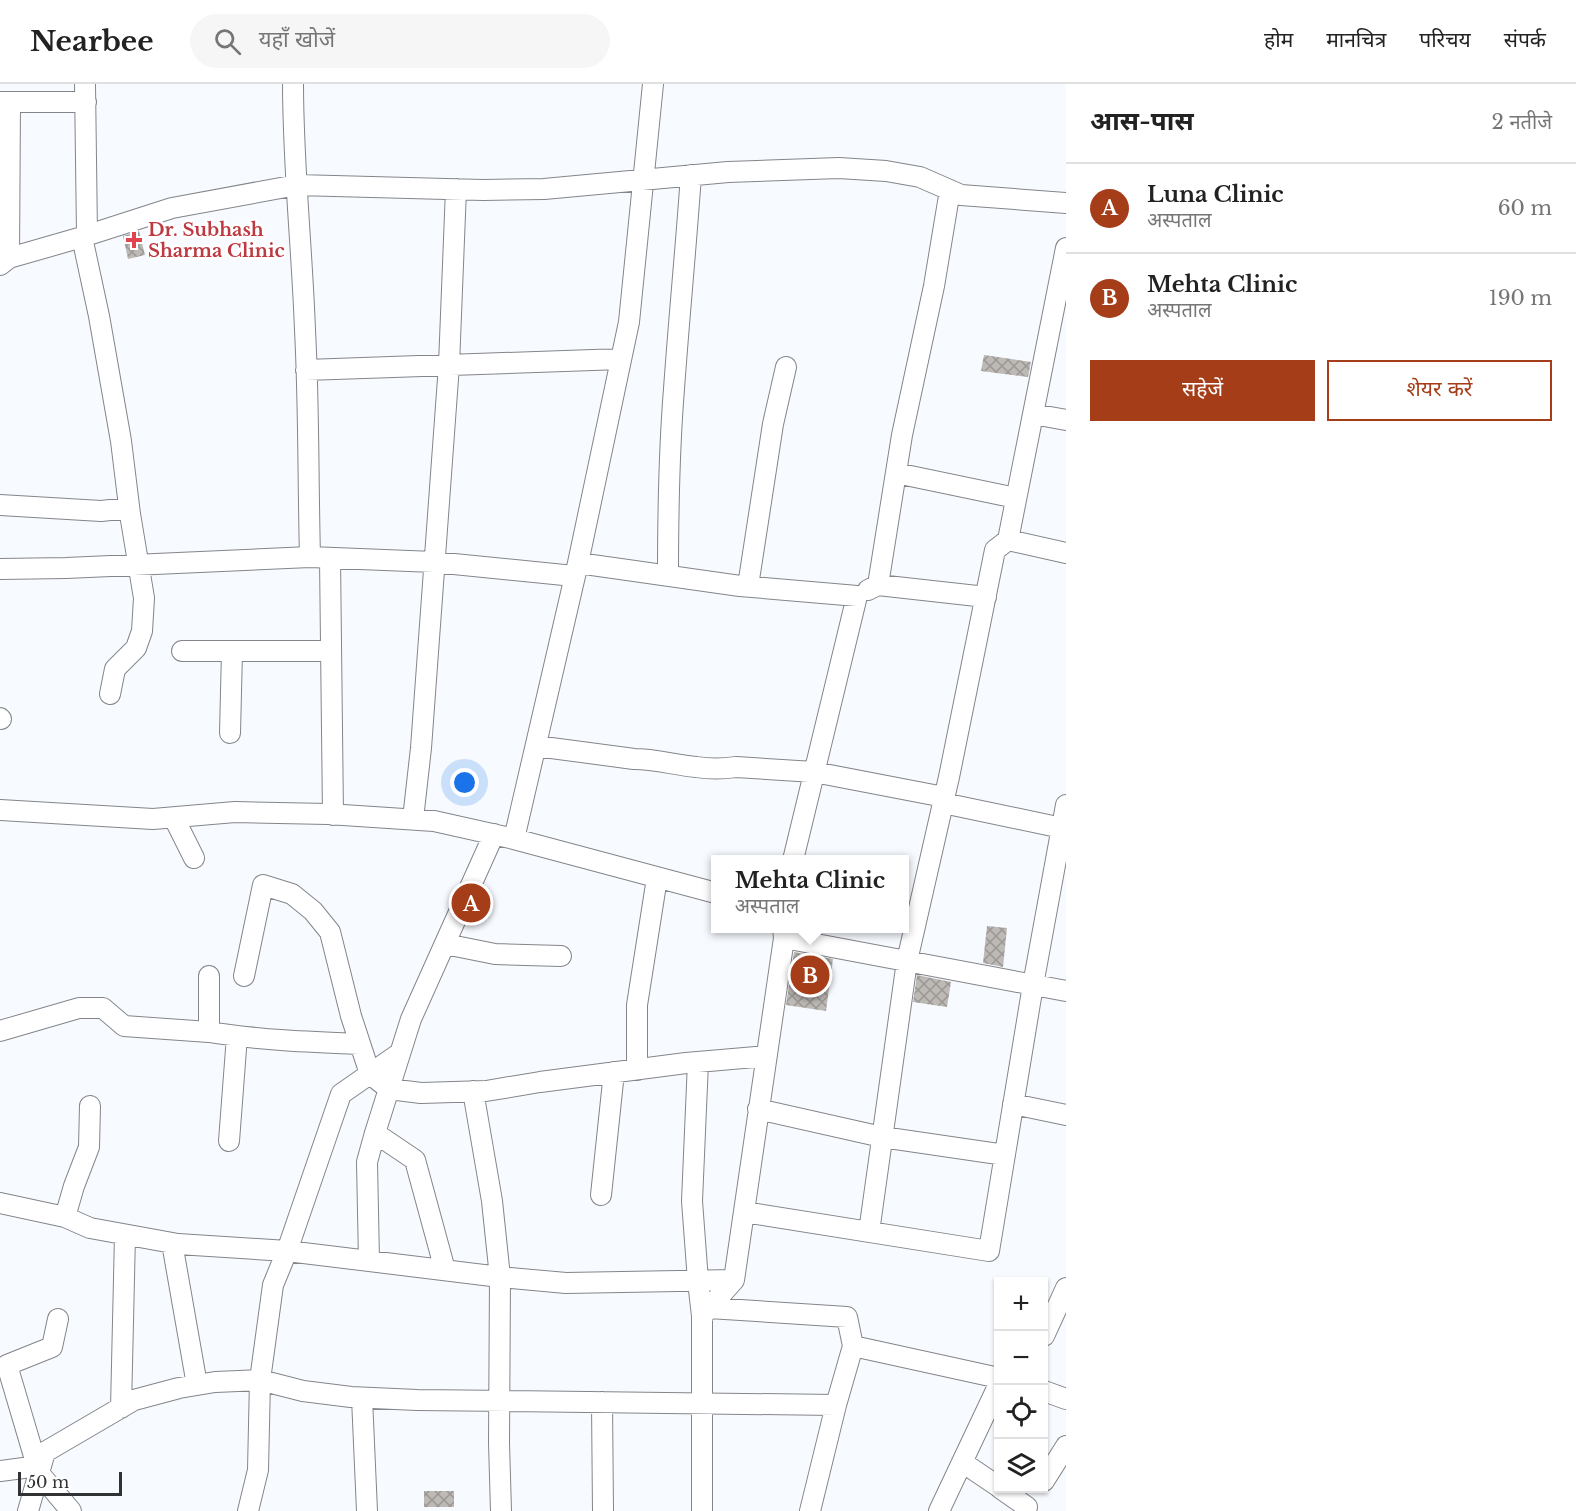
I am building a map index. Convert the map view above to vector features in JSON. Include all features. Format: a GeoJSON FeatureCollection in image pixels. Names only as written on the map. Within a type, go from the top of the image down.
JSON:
{"type":"FeatureCollection","features":[{"type":"Feature","properties":{"kind":"street"},"geometry":{"type":"LineString","coordinates":[[293,84],[293,130],[306,370],[310,557]]}},
{"type":"Feature","properties":{"kind":"street"},"geometry":{"type":"LineString","coordinates":[[514,839],[576,570],[628,322],[653,84]]}},
{"type":"Feature","properties":{"kind":"street"},"geometry":{"type":"LineString","coordinates":[[110,694],[115,669],[136,648],[142,631],[144,598],[137,564],[117,418],[85,236],[86,93],[5,102],[5,261],[85,236],[172,208],[297,185],[544,189],[728,172],[839,168],[886,171],[920,177],[961,195],[1066,203]]}},
{"type":"Feature","properties":{"kind":"street"},"geometry":{"type":"LineString","coordinates":[[668,576],[668,517],[674,391],[690,175]]}},
{"type":"Feature","properties":{"kind":"street"},"geometry":{"type":"LineString","coordinates":[[413,819],[421,748],[449,365],[456,189]]}},
{"type":"Feature","properties":{"kind":"street"},"geometry":{"type":"LineString","coordinates":[[878,585],[902,435],[934,286],[950,190]]}},
{"type":"Feature","properties":{"kind":"street"},"geometry":{"type":"LineString","coordinates":[[869,1232],[907,961],[944,800],[995,550],[1008,540],[1033,414],[1061,304],[1066,248]]}},
{"type":"Feature","properties":{"kind":"street"},"geometry":{"type":"LineString","coordinates":[[306,370],[621,359]]}},
{"type":"Feature","properties":{"kind":"street"},"geometry":{"type":"LineString","coordinates":[[748,586],[773,424],[786,367]]}},
{"type":"Feature","properties":{"kind":"street"},"geometry":{"type":"LineString","coordinates":[[1033,414],[1066,420]]}},
{"type":"Feature","properties":{"kind":"street"},"geometry":{"type":"LineString","coordinates":[[896,473],[1016,498]]}},
{"type":"Feature","properties":{"kind":"street"},"geometry":{"type":"LineString","coordinates":[[0,505],[101,511],[129,508]]}},
{"type":"Feature","properties":{"kind":"street"},"geometry":{"type":"LineString","coordinates":[[1008,540],[1066,553]]}},
{"type":"Feature","properties":{"kind":"street"},"geometry":{"type":"LineString","coordinates":[[0,569],[310,557],[668,576],[857,596],[878,585],[986,597]]}},
{"type":"Feature","properties":{"kind":"street"},"geometry":{"type":"LineString","coordinates":[[330,558],[333,815]]}},
{"type":"Feature","properties":{"kind":"street"},"geometry":{"type":"LineString","coordinates":[[795,855],[857,596]]}},
{"type":"Feature","properties":{"kind":"street"},"geometry":{"type":"LineString","coordinates":[[182,651],[331,651]]}},
{"type":"Feature","properties":{"kind":"street"},"geometry":{"type":"LineString","coordinates":[[230,733],[232,651]]}},
{"type":"Feature","properties":{"kind":"street"},"geometry":{"type":"LineString","coordinates":[[536,746],[696,767],[814,772],[1064,827]]}},
{"type":"Feature","properties":{"kind":"street"},"geometry":{"type":"LineString","coordinates":[[744,1212],[989,1251],[1033,985],[1064,827],[1066,805]]}},
{"type":"Feature","properties":{"kind":"street"},"geometry":{"type":"LineString","coordinates":[[0,810],[153,819],[235,812],[434,820],[711,892]]}},
{"type":"Feature","properties":{"kind":"street"},"geometry":{"type":"LineString","coordinates":[[174,818],[194,858]]}},
{"type":"Feature","properties":{"kind":"street"},"geometry":{"type":"LineString","coordinates":[[369,1262],[367,1162],[375,1133],[411,1019],[494,834]]}},
{"type":"Feature","properties":{"kind":"street"},"geometry":{"type":"LineString","coordinates":[[638,1070],[638,1005],[657,878]]}},
{"type":"Feature","properties":{"kind":"street"},"geometry":{"type":"LineString","coordinates":[[243,976],[263,885],[292,894],[313,911],[330,932],[351,1016],[370,1074],[389,1089],[421,1094],[486,1091],[614,1072],[766,1056]]}},
{"type":"Feature","properties":{"kind":"street"},"geometry":{"type":"LineString","coordinates":[[705,1312],[734,1280],[784,933],[907,961],[1066,992]]}},
{"type":"Feature","properties":{"kind":"street"},"geometry":{"type":"LineString","coordinates":[[445,944],[495,954],[561,956]]}},
{"type":"Feature","properties":{"kind":"street"},"geometry":{"type":"LineString","coordinates":[[209,976],[209,1032]]}},
{"type":"Feature","properties":{"kind":"street"},"geometry":{"type":"LineString","coordinates":[[0,1031],[80,1008],[103,1008],[124,1026],[360,1044]]}},
{"type":"Feature","properties":{"kind":"street"},"geometry":{"type":"LineString","coordinates":[[229,1141],[237,1036]]}},
{"type":"Feature","properties":{"kind":"street"},"geometry":{"type":"LineString","coordinates":[[248,1511],[258,1470],[260,1380],[273,1285],[341,1094],[400,1053]]}},
{"type":"Feature","properties":{"kind":"street"},"geometry":{"type":"LineString","coordinates":[[698,1062],[692,1201],[698,1281],[705,1312],[701,1402],[702,1511]]}},
{"type":"Feature","properties":{"kind":"street"},"geometry":{"type":"LineString","coordinates":[[601,1195],[614,1072]]}},
{"type":"Feature","properties":{"kind":"street"},"geometry":{"type":"LineString","coordinates":[[473,1091],[492,1201],[500,1277],[501,1511]]}},
{"type":"Feature","properties":{"kind":"street"},"geometry":{"type":"LineString","coordinates":[[1013,1104],[1066,1115]]}},
{"type":"Feature","properties":{"kind":"street"},"geometry":{"type":"LineString","coordinates":[[65,1217],[89,1147],[90,1106]]}},
{"type":"Feature","properties":{"kind":"street"},"geometry":{"type":"LineString","coordinates":[[758,1109],[882,1137],[1005,1155]]}},
{"type":"Feature","properties":{"kind":"street"},"geometry":{"type":"LineString","coordinates":[[375,1133],[415,1160],[445,1270]]}},
{"type":"Feature","properties":{"kind":"street"},"geometry":{"type":"LineString","coordinates":[[0,1203],[65,1217],[90,1228],[172,1243],[287,1251],[566,1283],[734,1280]]}},
{"type":"Feature","properties":{"kind":"street"},"geometry":{"type":"LineString","coordinates":[[121,1408],[125,1235]]}},
{"type":"Feature","properties":{"kind":"street"},"geometry":{"type":"LineString","coordinates":[[172,1243],[197,1385]]}},
{"type":"Feature","properties":{"kind":"street"},"geometry":{"type":"LineString","coordinates":[[1046,1331],[1066,1288]]}},
{"type":"Feature","properties":{"kind":"street"},"geometry":{"type":"LineString","coordinates":[[705,1312],[847,1317],[853,1346],[810,1511]]}},
{"type":"Feature","properties":{"kind":"street"},"geometry":{"type":"LineString","coordinates":[[39,1473],[4,1362],[52,1347],[58,1319]]}},
{"type":"Feature","properties":{"kind":"street"},"geometry":{"type":"LineString","coordinates":[[853,1346],[994,1377]]}},
{"type":"Feature","properties":{"kind":"street"},"geometry":{"type":"LineString","coordinates":[[28,1511],[45,1452],[134,1400],[215,1382],[260,1380],[303,1391],[362,1398],[836,1405]]}},
{"type":"Feature","properties":{"kind":"street"},"geometry":{"type":"LineString","coordinates":[[939,1511],[999,1385]]}},
{"type":"Feature","properties":{"kind":"street"},"geometry":{"type":"LineString","coordinates":[[1048,1392],[1066,1399]]}},
{"type":"Feature","properties":{"kind":"street"},"geometry":{"type":"LineString","coordinates":[[362,1398],[367,1511]]}},
{"type":"Feature","properties":{"kind":"street"},"geometry":{"type":"LineString","coordinates":[[602,1402],[603,1511]]}},
{"type":"Feature","properties":{"kind":"street"},"geometry":{"type":"LineString","coordinates":[[1048,1475],[1066,1446]]}},
{"type":"Feature","properties":{"kind":"street"},"geometry":{"type":"LineString","coordinates":[[962,1462],[994,1484]]}},
{"type":"Feature","properties":{"kind":"street"},"geometry":{"type":"LineString","coordinates":[[0,1471],[31,1467],[39,1473],[71,1511]]}},
{"type":"Feature","properties":{"kind":"street"},"geometry":{"type":"LineString","coordinates":[[1005,1493],[1025,1509],[1036,1493]]}},
{"type":"Feature","properties":{"kind":"building"},"geometry":{"type":"Polygon","coordinates":[[[139,231],[145,255],[128,259],[123,236],[139,231]]]}},
{"type":"Feature","properties":{"kind":"building"},"geometry":{"type":"Polygon","coordinates":[[[984,355],[1031,362],[1028,377],[981,371],[984,355]]]}},
{"type":"Feature","properties":{"kind":"building"},"geometry":{"type":"Polygon","coordinates":[[[987,926],[1007,928],[1003,967],[983,963],[987,926]]]}},
{"type":"Feature","properties":{"kind":"building"},"geometry":{"type":"Polygon","coordinates":[[[794,952],[833,959],[826,1011],[786,1005],[794,952]]]}},
{"type":"Feature","properties":{"kind":"building"},"geometry":{"type":"Polygon","coordinates":[[[917,975],[951,982],[947,1007],[913,1002],[917,975]]]}},
{"type":"Feature","properties":{"kind":"building"},"geometry":{"type":"Polygon","coordinates":[[[424,1491],[454,1491],[454,1507],[424,1507],[424,1491]]]}},
{"type":"Feature","properties":{"kind":"place","name":"Dr. Subhash Sharma Clinic"},"geometry":{"type":"Point","coordinates":[134,240]}},
{"type":"Feature","properties":{"kind":"place","name":"Luna Clinic"},"geometry":{"type":"Point","coordinates":[471,903]}},
{"type":"Feature","properties":{"kind":"place","name":"Mehta Clinic"},"geometry":{"type":"Point","coordinates":[810,975]}}]}
